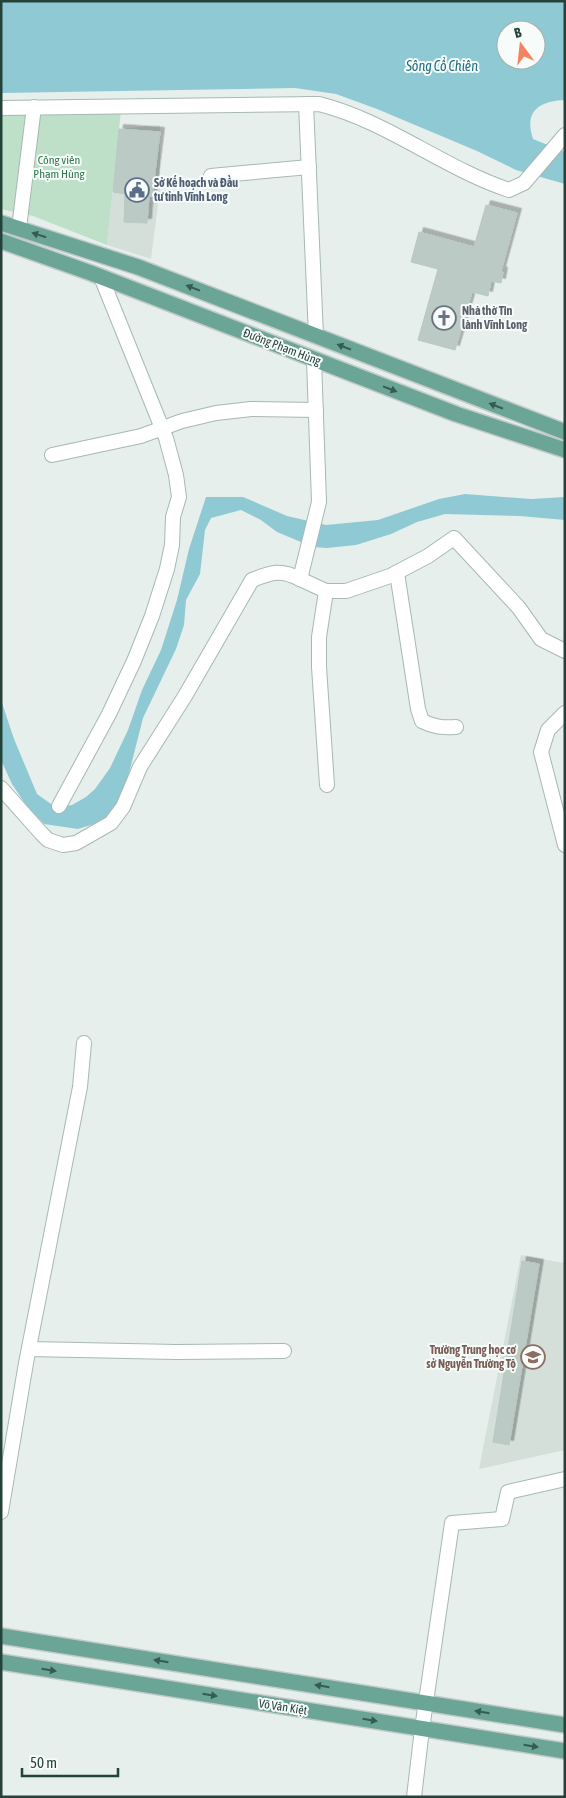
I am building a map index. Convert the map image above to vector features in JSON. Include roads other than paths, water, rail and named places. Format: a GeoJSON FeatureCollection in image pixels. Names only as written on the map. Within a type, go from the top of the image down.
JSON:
{"type":"FeatureCollection","features":[{"type":"Feature","properties":{"kind":"main road","name":"Đường Phạm Hùng"},"geometry":{"type":"LineString","coordinates":[[1,224],[19,228],[138,267],[565,432]]}},
{"type":"Feature","properties":{"kind":"main road","name":"Đường Phạm Hùng"},"geometry":{"type":"LineString","coordinates":[[1,241],[102,277],[456,414],[565,450]]}},
{"type":"Feature","properties":{"kind":"main road"},"geometry":{"type":"LineString","coordinates":[[128,288],[138,267]]}},
{"type":"Feature","properties":{"kind":"main road"},"geometry":{"type":"LineString","coordinates":[[1,1636],[565,1725]]}},
{"type":"Feature","properties":{"kind":"main road","name":"Võ Văn Kiệt"},"geometry":{"type":"LineString","coordinates":[[1,1662],[565,1751]]}},
{"type":"Feature","properties":{"kind":"street"},"geometry":{"type":"LineString","coordinates":[[306,104],[316,336]]}},
{"type":"Feature","properties":{"kind":"street"},"geometry":{"type":"LineString","coordinates":[[1,108],[319,104],[345,112],[389,131],[471,176],[509,190],[524,182],[564,137]]}},
{"type":"Feature","properties":{"kind":"street"},"geometry":{"type":"LineString","coordinates":[[19,228],[34,107]]}},
{"type":"Feature","properties":{"kind":"street"},"geometry":{"type":"LineString","coordinates":[[211,176],[309,166]]}},
{"type":"Feature","properties":{"kind":"street"},"geometry":{"type":"LineString","coordinates":[[59,806],[109,714],[134,661],[152,616],[167,569],[172,545],[173,517],[178,497],[176,475],[162,428],[102,277]]}},
{"type":"Feature","properties":{"kind":"street"},"geometry":{"type":"LineString","coordinates":[[300,579],[319,502],[314,360]]}},
{"type":"Feature","properties":{"kind":"street"},"geometry":{"type":"LineString","coordinates":[[52,455],[141,436],[182,421],[216,413],[251,409],[316,410]]}},
{"type":"Feature","properties":{"kind":"street"},"geometry":{"type":"LineString","coordinates":[[1,788],[41,834],[48,840],[63,845],[76,843],[111,823],[123,807],[140,767],[185,696],[252,580],[269,573],[287,572],[326,591],[346,591],[397,573],[428,556],[454,538],[519,608],[541,639],[565,651]]}},
{"type":"Feature","properties":{"kind":"street"},"geometry":{"type":"LineString","coordinates":[[397,573],[418,709],[422,721],[432,726],[456,727]]}},
{"type":"Feature","properties":{"kind":"street"},"geometry":{"type":"LineString","coordinates":[[326,591],[318,637],[327,784]]}},
{"type":"Feature","properties":{"kind":"street"},"geometry":{"type":"LineString","coordinates":[[565,713],[548,730],[542,752],[565,845]]}},
{"type":"Feature","properties":{"kind":"street"},"geometry":{"type":"LineString","coordinates":[[1,1512],[29,1349],[80,1087],[84,1043]]}},
{"type":"Feature","properties":{"kind":"street"},"geometry":{"type":"LineString","coordinates":[[29,1349],[176,1352],[284,1351]]}},
{"type":"Feature","properties":{"kind":"street"},"geometry":{"type":"LineString","coordinates":[[414,1797],[452,1523],[502,1519],[508,1492],[565,1479]]}},
{"type":"Feature","properties":{"kind":"water","name":"Sông Cổ Chiên"},"geometry":{"type":"Polygon","coordinates":[[[1,1],[565,1],[565,100],[541,106],[532,115],[530,122],[533,139],[565,152],[565,184],[516,170],[477,151],[336,94],[295,88],[1,93],[1,1]]]}},
{"type":"Feature","properties":{"kind":"water"},"geometry":{"type":"Polygon","coordinates":[[[465,494],[531,499],[565,497],[565,520],[520,516],[445,514],[417,522],[391,534],[356,545],[327,548],[313,547],[277,532],[261,520],[241,510],[211,518],[205,530],[200,574],[186,600],[184,625],[176,649],[143,718],[125,789],[110,815],[94,824],[78,829],[44,824],[26,805],[12,784],[1,760],[1,700],[14,739],[37,794],[59,807],[72,805],[95,789],[110,768],[128,730],[142,690],[161,650],[177,600],[189,549],[206,497],[243,497],[287,516],[326,525],[378,520],[439,499],[465,494]]]}},
{"type":"Feature","properties":{"kind":"place","name":"Sở Kế hoạch và Đầu tư tỉnh Vĩnh Long"},"geometry":{"type":"Point","coordinates":[137,190]}},
{"type":"Feature","properties":{"kind":"place","name":"Nhà thờ Tin lành Vĩnh Long"},"geometry":{"type":"Point","coordinates":[444,318]}},
{"type":"Feature","properties":{"kind":"place","name":"Trường Trung học cơ sở Nguyễn Trường Tộ"},"geometry":{"type":"Point","coordinates":[533,1357]}},
{"type":"Feature","properties":{"kind":"park label","name":"Công viên Phạm Hùng"},"geometry":{"type":"Point","coordinates":[59,167]}}]}
